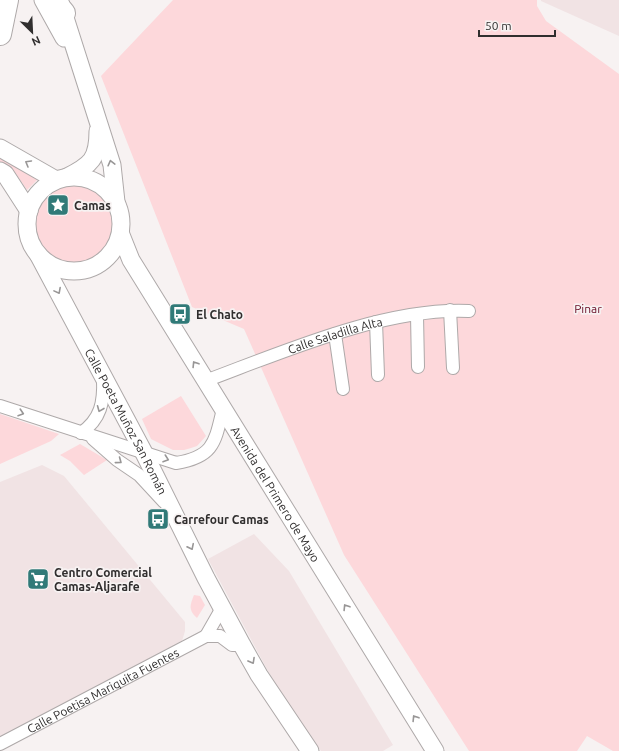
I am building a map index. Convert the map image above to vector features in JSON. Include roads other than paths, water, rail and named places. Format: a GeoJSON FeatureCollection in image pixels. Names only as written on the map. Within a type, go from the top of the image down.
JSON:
{"type":"FeatureCollection","features":[{"type":"Feature","properties":{"kind":"highway"},"geometry":{"type":"LineString","coordinates":[[0,34],[7,0]]}},
{"type":"Feature","properties":{"kind":"main road"},"geometry":{"type":"LineString","coordinates":[[43,0],[82,72]]}},
{"type":"Feature","properties":{"kind":"main road"},"geometry":{"type":"LineString","coordinates":[[58,4],[112,165],[116,202]]}},
{"type":"Feature","properties":{"kind":"main road"},"geometry":{"type":"LineString","coordinates":[[0,148],[60,179],[82,177],[99,183],[112,194],[122,220],[118,243],[109,257],[98,265],[85,270],[76,271],[60,269],[40,256],[28,235],[29,211],[34,200],[42,190],[60,179],[88,166],[96,154],[98,143],[98,120]]}},
{"type":"Feature","properties":{"kind":"main road"},"geometry":{"type":"LineString","coordinates":[[0,171],[5,174],[29,211]]}},
{"type":"Feature","properties":{"kind":"main road","name":"Avenida del Primero de Mayo"},"geometry":{"type":"LineString","coordinates":[[120,236],[131,260],[205,381],[435,751]]}},
{"type":"Feature","properties":{"kind":"main road","name":"Calle Poeta Muñoz San Román"},"geometry":{"type":"LineString","coordinates":[[40,256],[103,378],[143,451],[242,645],[259,675],[310,751]]}},
{"type":"Feature","properties":{"kind":"street","name":"Calle Saladilla Alta"},"geometry":{"type":"LineString","coordinates":[[205,381],[335,334],[376,322],[450,310],[469,311]]}},
{"type":"Feature","properties":{"kind":"street"},"geometry":{"type":"LineString","coordinates":[[450,310],[453,368]]}},
{"type":"Feature","properties":{"kind":"street"},"geometry":{"type":"LineString","coordinates":[[417,315],[418,367]]}},
{"type":"Feature","properties":{"kind":"street"},"geometry":{"type":"LineString","coordinates":[[376,322],[378,375]]}},
{"type":"Feature","properties":{"kind":"street"},"geometry":{"type":"LineString","coordinates":[[335,334],[343,389]]}},
{"type":"Feature","properties":{"kind":"street"},"geometry":{"type":"LineString","coordinates":[[85,434],[99,411],[104,393],[103,378]]}},
{"type":"Feature","properties":{"kind":"street"},"geometry":{"type":"LineString","coordinates":[[0,406],[143,451],[176,463],[188,461],[209,450],[216,440],[223,409]]}},
{"type":"Feature","properties":{"kind":"street"},"geometry":{"type":"LineString","coordinates":[[85,434],[117,460],[139,475],[173,512]]}},
{"type":"Feature","properties":{"kind":"street"},"geometry":{"type":"LineString","coordinates":[[222,608],[206,636],[220,636],[232,645],[242,645]]}},
{"type":"Feature","properties":{"kind":"street","name":"Calle Poetisa Mariquita Fuentes"},"geometry":{"type":"LineString","coordinates":[[0,744],[206,636]]}},
{"type":"Feature","properties":{"kind":"place","name":"Camas"},"geometry":{"type":"Point","coordinates":[58,205]}},
{"type":"Feature","properties":{"kind":"place","name":"El Chato"},"geometry":{"type":"Point","coordinates":[180,314]}},
{"type":"Feature","properties":{"kind":"place","name":"Carrefour Camas"},"geometry":{"type":"Point","coordinates":[158,519]}},
{"type":"Feature","properties":{"kind":"place","name":"Centro Comercial Camas-Aljarafe"},"geometry":{"type":"Point","coordinates":[38,579]}},
{"type":"Feature","properties":{"kind":"park label","name":"Pinar"},"geometry":{"type":"Point","coordinates":[588,308]}}]}
